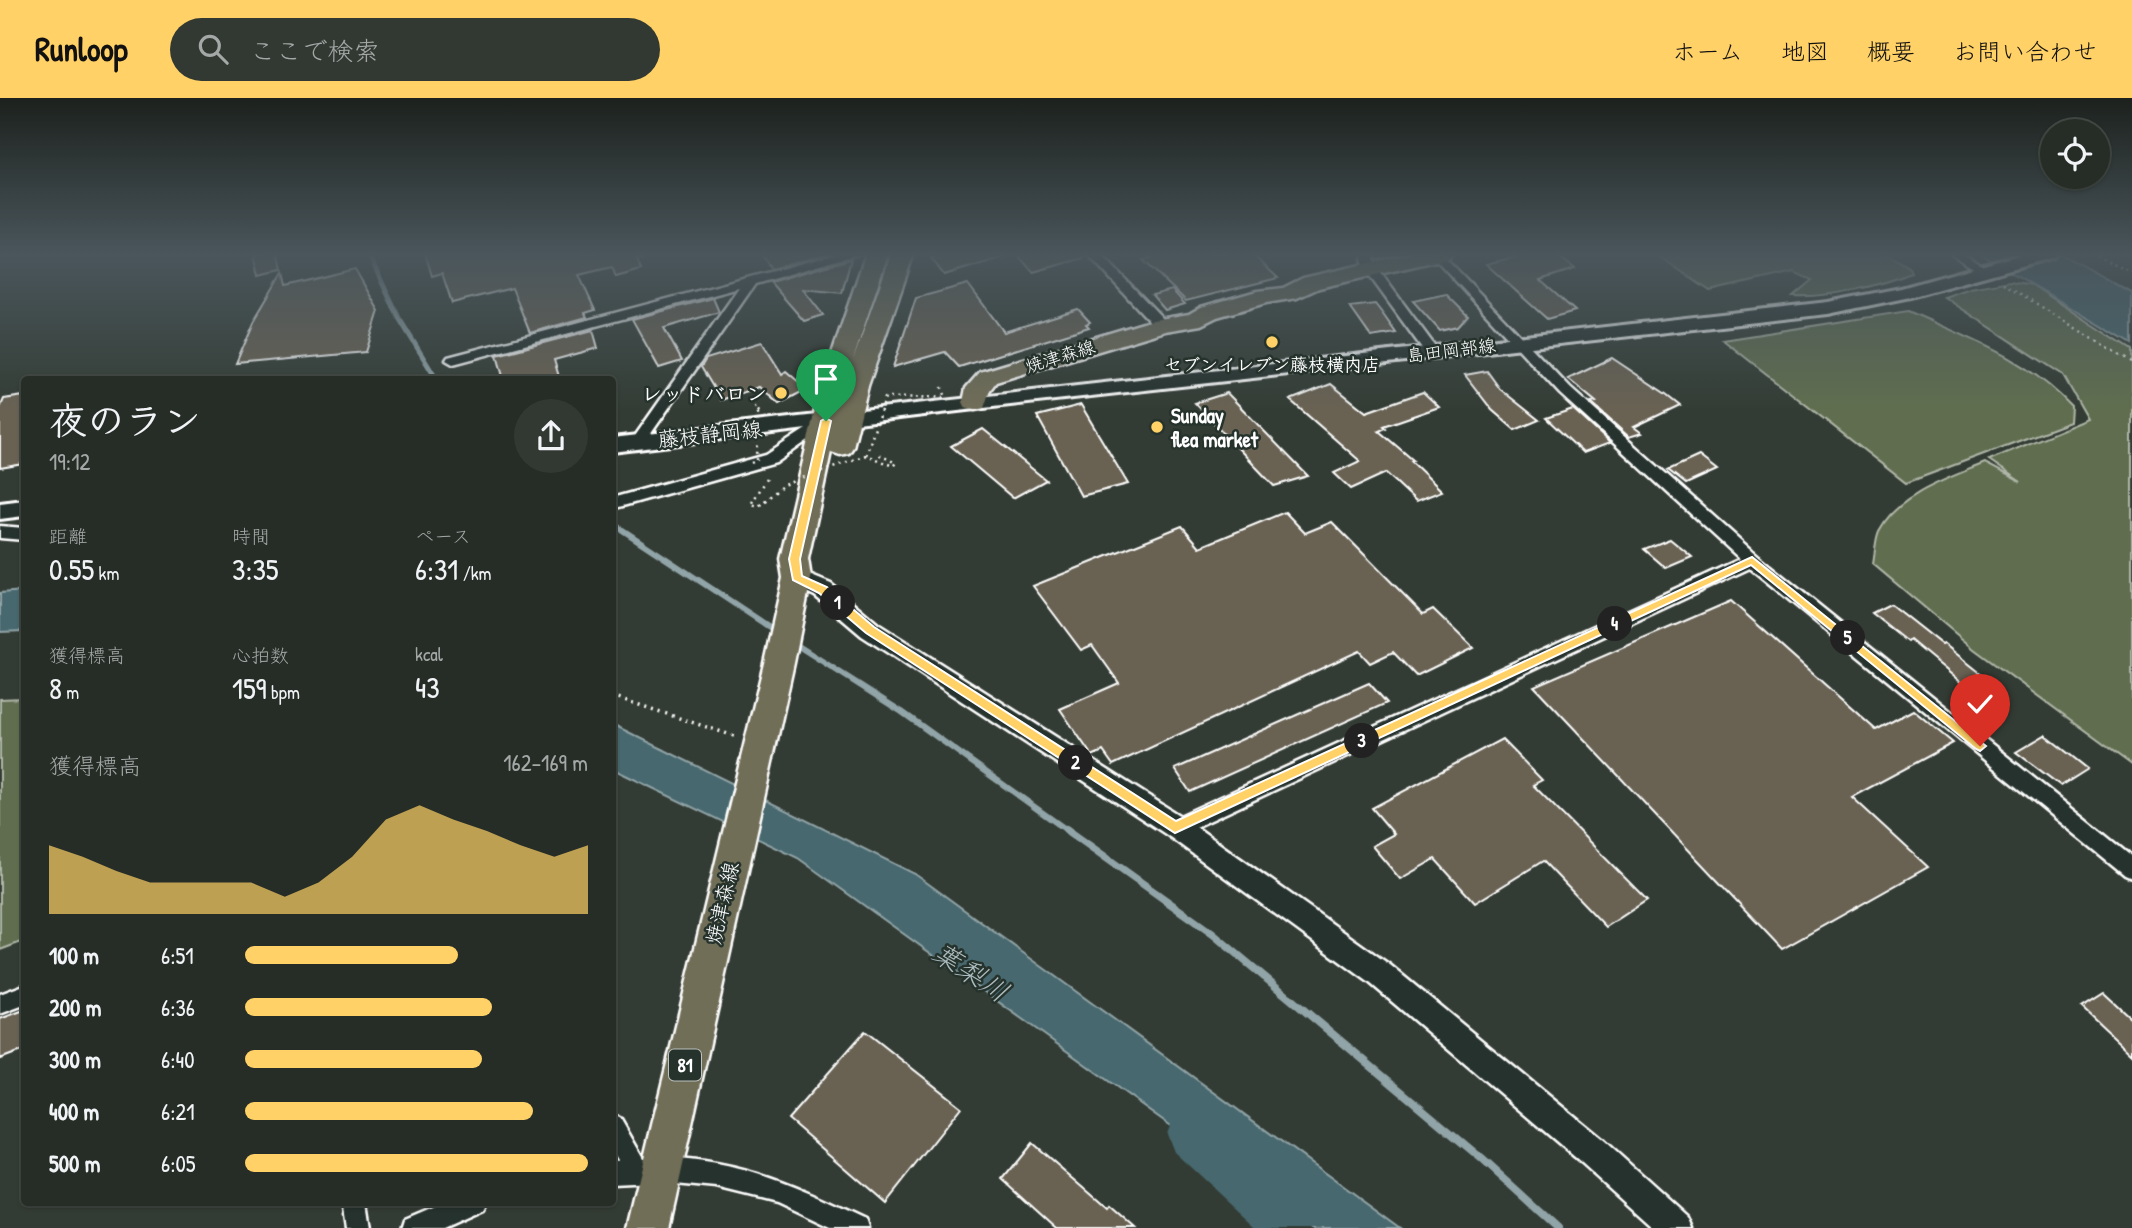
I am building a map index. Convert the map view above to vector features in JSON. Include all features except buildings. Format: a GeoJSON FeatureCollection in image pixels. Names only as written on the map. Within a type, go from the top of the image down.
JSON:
{"type":"FeatureCollection","features":[{"type":"Feature","properties":{"kind":"main road","name":"焼津森線"},"geometry":{"type":"LineString","coordinates":[[836,420],[832,389],[860,306]]}},
{"type":"Feature","properties":{"kind":"main road","name":"焼津森線"},"geometry":{"type":"LineString","coordinates":[[648,1228],[637,1170],[723,902],[797,578],[812,562],[836,420],[882,306]]}},
{"type":"Feature","properties":{"kind":"main road","name":"焼津森線"},"geometry":{"type":"LineString","coordinates":[[975,402],[978,388],[988,377],[1161,325],[1187,322],[1229,306]]}},
{"type":"Feature","properties":{"kind":"main road","name":"島田岡部線"},"geometry":{"type":"LineString","coordinates":[[975,402],[1839,306]]}},
{"type":"Feature","properties":{"kind":"main road","name":"藤枝静岡線"},"geometry":{"type":"LineString","coordinates":[[616,444],[975,402]]}},
{"type":"Feature","properties":{"kind":"main road"},"geometry":{"type":"LineString","coordinates":[[0,511],[21,508]]}},
{"type":"Feature","properties":{"kind":"street"},"geometry":{"type":"LineString","coordinates":[[453,360],[653,306]]}},
{"type":"Feature","properties":{"kind":"street"},"geometry":{"type":"LineString","coordinates":[[638,442],[733,306]]}},
{"type":"Feature","properties":{"kind":"street"},"geometry":{"type":"LineString","coordinates":[[1143,306],[1161,325]]}},
{"type":"Feature","properties":{"kind":"street"},"geometry":{"type":"LineString","coordinates":[[1401,306],[1432,352]]}},
{"type":"Feature","properties":{"kind":"street"},"geometry":{"type":"LineString","coordinates":[[1487,306],[1565,391],[1752,560],[2132,869]]}},
{"type":"Feature","properties":{"kind":"street"},"geometry":{"type":"LineString","coordinates":[[616,503],[771,459],[836,420]]}},
{"type":"Feature","properties":{"kind":"street"},"geometry":{"type":"LineString","coordinates":[[0,532],[21,534]]}},
{"type":"Feature","properties":{"kind":"street"},"geometry":{"type":"LineString","coordinates":[[1175,827],[1752,560]]}},
{"type":"Feature","properties":{"kind":"street"},"geometry":{"type":"LineString","coordinates":[[797,578],[823,590],[870,630],[1175,827],[1380,974],[1593,1152],[1677,1228]]}},
{"type":"Feature","properties":{"kind":"street"},"geometry":{"type":"LineString","coordinates":[[0,1004],[21,996]]}},
{"type":"Feature","properties":{"kind":"street"},"geometry":{"type":"LineString","coordinates":[[616,1133],[637,1170],[714,1174],[779,1192],[856,1228]]}},
{"type":"Feature","properties":{"kind":"street"},"geometry":{"type":"LineString","coordinates":[[355,1206],[358,1228]]}},
{"type":"Feature","properties":{"kind":"street"},"geometry":{"type":"LineString","coordinates":[[414,1228],[465,1206]]}},
{"type":"Feature","properties":{"kind":"path"},"geometry":{"type":"LineString","coordinates":[[2044,306],[2132,363]]}},
{"type":"Feature","properties":{"kind":"path"},"geometry":{"type":"LineString","coordinates":[[866,456],[884,398],[946,397],[940,383]]}},
{"type":"Feature","properties":{"kind":"path"},"geometry":{"type":"LineString","coordinates":[[751,463],[757,460],[758,414],[755,407],[760,413]]}},
{"type":"Feature","properties":{"kind":"path"},"geometry":{"type":"LineString","coordinates":[[767,479],[751,504],[759,506],[783,485],[866,456],[893,466],[897,463],[876,453]]}},
{"type":"Feature","properties":{"kind":"path"},"geometry":{"type":"LineString","coordinates":[[616,697],[759,744]]}},
{"type":"Feature","properties":{"kind":"green space"},"geometry":{"type":"Polygon","coordinates":[[[1957,306],[2064,306],[2132,350],[2132,765],[1974,649],[1873,564],[1879,531],[1888,518],[1912,497],[1941,481],[1985,463],[2021,482],[1989,460],[2088,419],[2063,375],[1957,306]]]}},
{"type":"Feature","properties":{"kind":"green space"},"geometry":{"type":"Polygon","coordinates":[[[1908,311],[1995,350],[2035,374],[2071,406],[2070,422],[1906,483],[1723,340],[1908,311]]]}},
{"type":"Feature","properties":{"kind":"green space"},"geometry":{"type":"Polygon","coordinates":[[[21,698],[21,942],[0,950],[0,699],[21,698]]]}},
{"type":"Feature","properties":{"kind":"water"},"geometry":{"type":"Polygon","coordinates":[[[2068,306],[2132,306],[2132,344],[2068,306]]]}},
{"type":"Feature","properties":{"kind":"water"},"geometry":{"type":"Polygon","coordinates":[[[21,591],[21,631],[0,632],[0,593],[21,591]]]}},
{"type":"Feature","properties":{"kind":"water"},"geometry":{"type":"Polygon","coordinates":[[[616,726],[915,874],[1400,1228],[1313,1228],[798,858],[616,770],[616,726]]]}},
{"type":"Feature","properties":{"kind":"waterway"},"geometry":{"type":"LineString","coordinates":[[393,306],[435,376]]}},
{"type":"Feature","properties":{"kind":"waterway"},"geometry":{"type":"LineString","coordinates":[[616,526],[777,632]]}},
{"type":"Feature","properties":{"kind":"waterway"},"geometry":{"type":"LineString","coordinates":[[792,642],[902,712],[1068,831]]}},
{"type":"Feature","properties":{"kind":"waterway"},"geometry":{"type":"LineString","coordinates":[[1066,829],[1213,934],[1482,1159],[1558,1228]]}},
{"type":"Feature","properties":{"kind":"waterway","name":"葉梨川"},"geometry":{"type":"LineString","coordinates":[[1192,1134],[1295,1228]]}},
{"type":"Feature","properties":{"kind":"place","name":"セブンイレブン藤枝横内店"},"geometry":{"type":"Point","coordinates":[1272,342]}},
{"type":"Feature","properties":{"kind":"place","name":"レッドバロン"},"geometry":{"type":"Point","coordinates":[781,393]}},
{"type":"Feature","properties":{"kind":"place","name":"Sunday flea market"},"geometry":{"type":"Point","coordinates":[1157,427]}},
{"type":"Feature","properties":{"kind":"route"},"geometry":{"type":"LineString","coordinates":[[826,421],[794,559],[797,578],[823,590],[870,630],[1175,827],[1752,560],[1980,746]]}}]}
